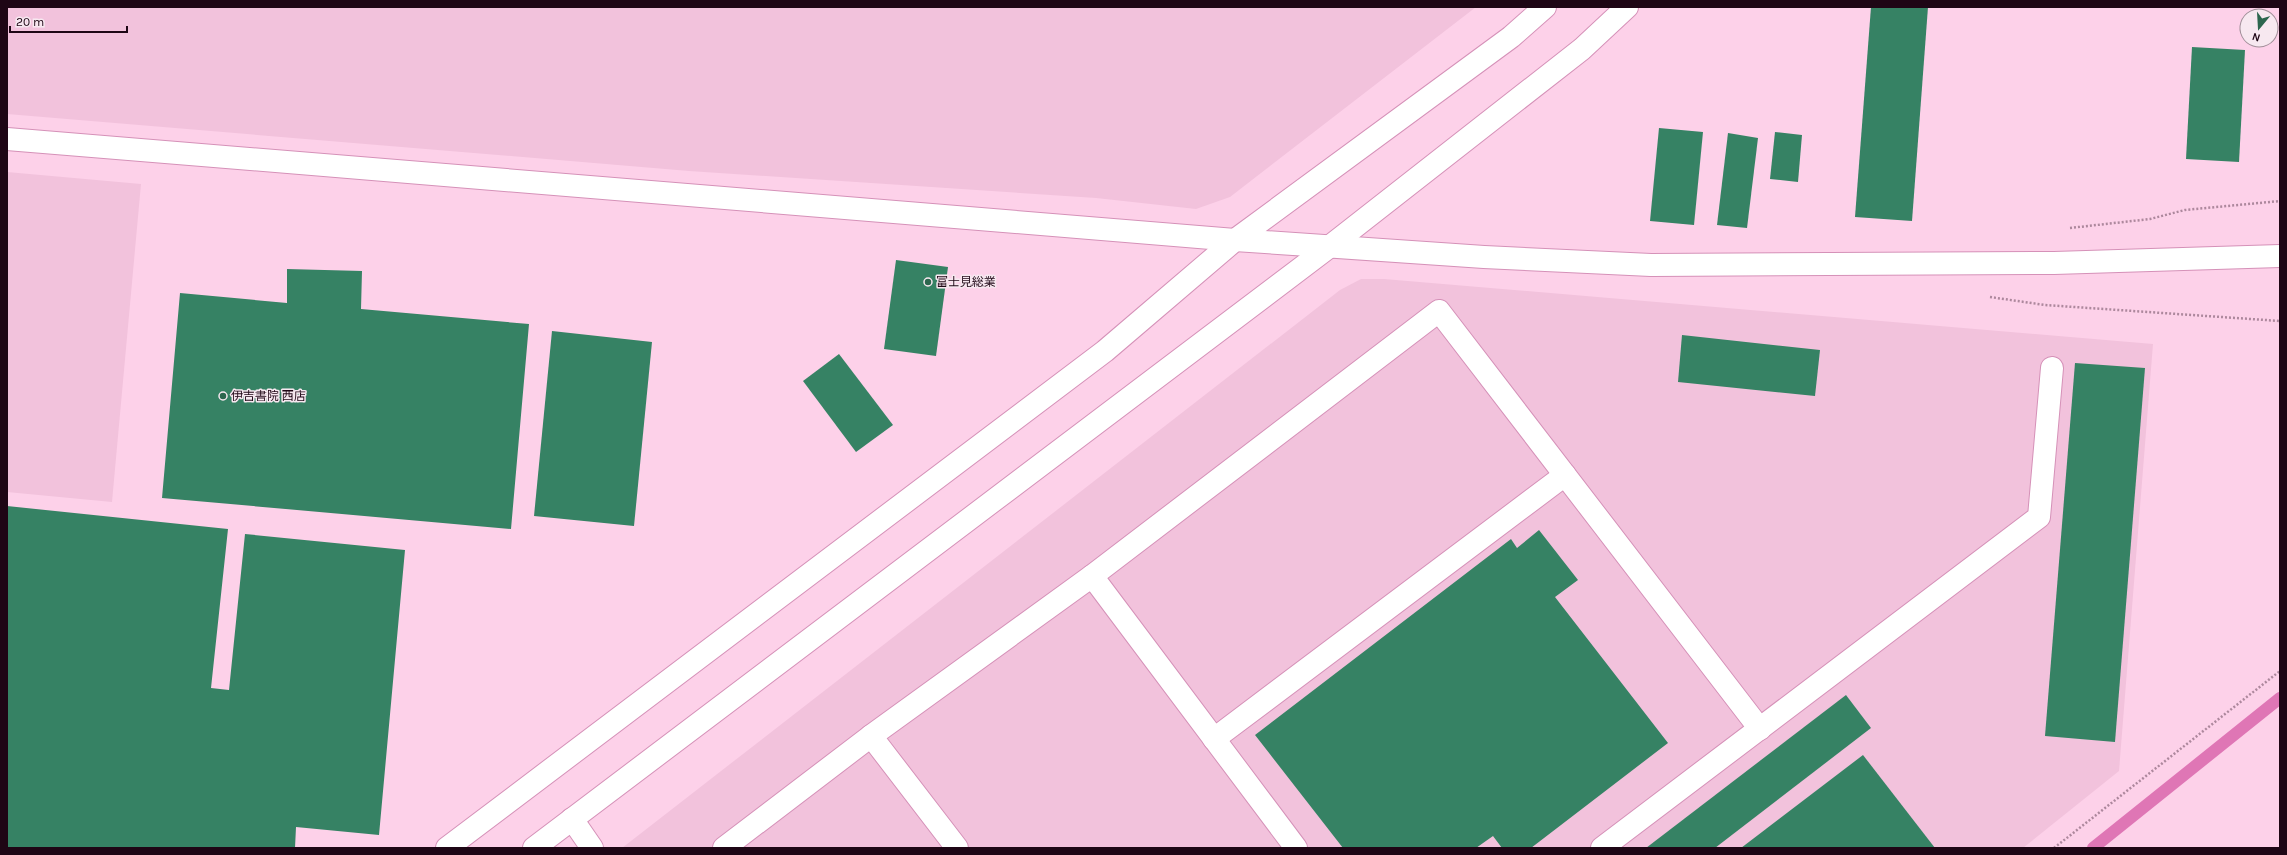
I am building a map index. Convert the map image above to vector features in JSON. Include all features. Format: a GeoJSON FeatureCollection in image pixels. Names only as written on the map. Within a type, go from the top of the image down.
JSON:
{"type":"FeatureCollection","features":[{"type":"Feature","properties":{"kind":"street"},"geometry":{"type":"LineString","coordinates":[[447,848],[1105,351],[1234,240],[1511,37],[1545,7]]}},
{"type":"Feature","properties":{"kind":"street"},"geometry":{"type":"LineString","coordinates":[[534,848],[1329,247],[1582,49],[1627,7]]}},
{"type":"Feature","properties":{"kind":"street"},"geometry":{"type":"LineString","coordinates":[[7,139],[1234,240],[1329,247],[1651,265],[2054,263],[2280,256]]}},
{"type":"Feature","properties":{"kind":"street"},"geometry":{"type":"LineString","coordinates":[[724,848],[871,736],[1092,576],[1439,311],[1760,729]]}},
{"type":"Feature","properties":{"kind":"street"},"geometry":{"type":"LineString","coordinates":[[1602,848],[2039,517],[2052,368]]}},
{"type":"Feature","properties":{"kind":"street"},"geometry":{"type":"LineString","coordinates":[[1214,739],[1565,475]]}},
{"type":"Feature","properties":{"kind":"street"},"geometry":{"type":"LineString","coordinates":[[1092,576],[1296,848]]}},
{"type":"Feature","properties":{"kind":"street"},"geometry":{"type":"LineString","coordinates":[[871,736],[957,848]]}},
{"type":"Feature","properties":{"kind":"street"},"geometry":{"type":"LineString","coordinates":[[572,819],[592,848]]}},
{"type":"Feature","properties":{"kind":"path"},"geometry":{"type":"LineString","coordinates":[[2054,848],[2280,671]]}},
{"type":"Feature","properties":{"kind":"shaded area"},"geometry":{"type":"Polygon","coordinates":[[[7,7],[1476,7],[1230,197],[1196,209],[1096,198],[689,171],[7,114],[7,7]]]}},
{"type":"Feature","properties":{"kind":"shaded area"},"geometry":{"type":"Polygon","coordinates":[[[7,172],[141,184],[112,502],[7,492],[7,172]]]}},
{"type":"Feature","properties":{"kind":"shaded area"},"geometry":{"type":"Polygon","coordinates":[[[1361,279],[1384,279],[2153,344],[2119,771],[2023,848],[622,848],[1340,290],[1361,279]]]}},
{"type":"Feature","properties":{"kind":"building"},"geometry":{"type":"Polygon","coordinates":[[[1871,7],[1928,7],[1912,221],[1855,217],[1871,7]]]}},
{"type":"Feature","properties":{"kind":"building"},"geometry":{"type":"Polygon","coordinates":[[[2192,47],[2245,50],[2239,162],[2186,159],[2192,47]]]}},
{"type":"Feature","properties":{"kind":"building"},"geometry":{"type":"Polygon","coordinates":[[[1659,128],[1703,132],[1694,225],[1650,221],[1659,128]]]}},
{"type":"Feature","properties":{"kind":"building"},"geometry":{"type":"Polygon","coordinates":[[[1775,132],[1802,135],[1798,182],[1770,179],[1775,132]]]}},
{"type":"Feature","properties":{"kind":"building"},"geometry":{"type":"Polygon","coordinates":[[[1728,133],[1758,138],[1747,228],[1717,225],[1728,133]]]}},
{"type":"Feature","properties":{"kind":"building"},"geometry":{"type":"Polygon","coordinates":[[[896,260],[948,267],[936,356],[884,349],[896,260]]]}},
{"type":"Feature","properties":{"kind":"building"},"geometry":{"type":"Polygon","coordinates":[[[287,269],[362,271],[361,309],[529,324],[511,529],[162,498],[180,293],[287,303],[287,269]]]}},
{"type":"Feature","properties":{"kind":"building"},"geometry":{"type":"Polygon","coordinates":[[[552,331],[652,342],[634,526],[534,516],[552,331]]]}},
{"type":"Feature","properties":{"kind":"building"},"geometry":{"type":"Polygon","coordinates":[[[1682,335],[1820,350],[1815,396],[1678,382],[1682,335]]]}},
{"type":"Feature","properties":{"kind":"building"},"geometry":{"type":"Polygon","coordinates":[[[839,354],[893,425],[856,452],[803,381],[839,354]]]}},
{"type":"Feature","properties":{"kind":"building"},"geometry":{"type":"Polygon","coordinates":[[[2075,363],[2145,368],[2115,742],[2045,736],[2075,363]]]}},
{"type":"Feature","properties":{"kind":"building"},"geometry":{"type":"Polygon","coordinates":[[[7,506],[228,529],[211,688],[229,690],[245,534],[405,550],[379,835],[296,827],[295,848],[7,848],[7,506]]]}},
{"type":"Feature","properties":{"kind":"building"},"geometry":{"type":"Polygon","coordinates":[[[1539,530],[1578,580],[1555,597],[1668,743],[1531,848],[1502,848],[1493,836],[1476,848],[1343,848],[1255,735],[1511,539],[1517,548],[1539,530]]]}},
{"type":"Feature","properties":{"kind":"building"},"geometry":{"type":"Polygon","coordinates":[[[1846,695],[1871,728],[1715,848],[1646,848],[1846,695]]]}},
{"type":"Feature","properties":{"kind":"building"},"geometry":{"type":"Polygon","coordinates":[[[1863,755],[1935,848],[1741,848],[1863,755]]]}},
{"type":"Feature","properties":{"kind":"waterway"},"geometry":{"type":"LineString","coordinates":[[2093,848],[2280,698]]}},
{"type":"Feature","properties":{"kind":"place","name":"富士見総業"},"geometry":{"type":"Point","coordinates":[928,282]}},
{"type":"Feature","properties":{"kind":"place","name":"伊吉書院 西店"},"geometry":{"type":"Point","coordinates":[223,396]}}]}
